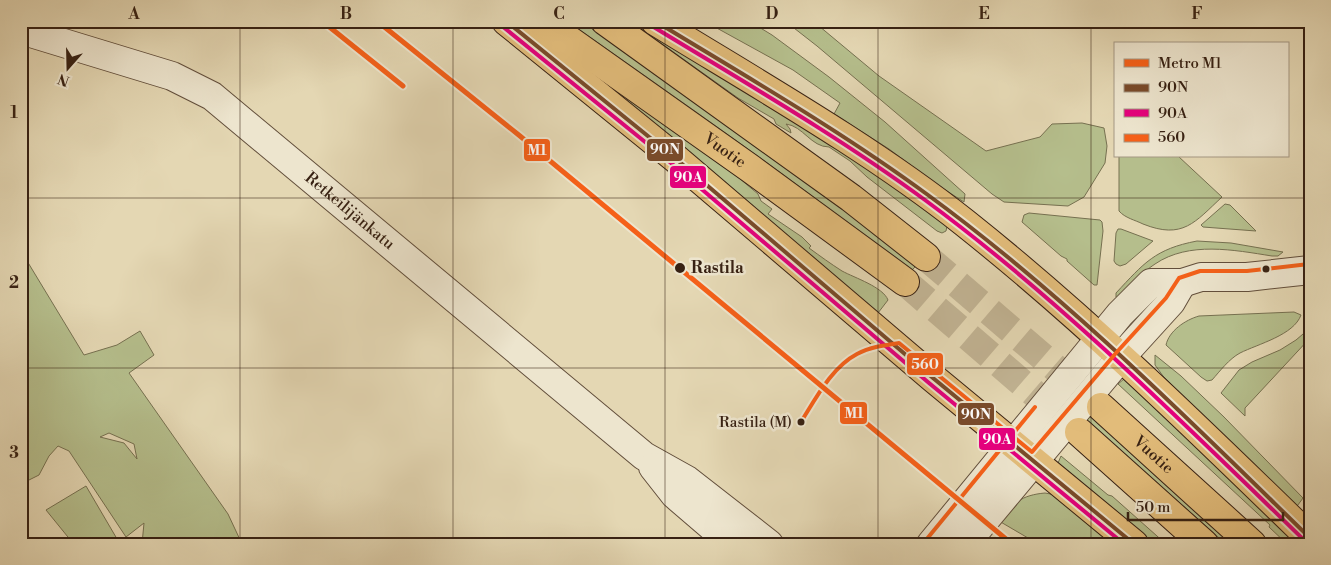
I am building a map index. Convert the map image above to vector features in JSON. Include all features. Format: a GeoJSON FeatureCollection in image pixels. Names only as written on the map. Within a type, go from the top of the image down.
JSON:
{"type":"FeatureCollection","features":[{"type":"Feature","properties":{"kind":"main road"},"geometry":{"type":"LineString","coordinates":[[506,21],[674,158],[912,360],[1134,544]]}},
{"type":"Feature","properties":{"kind":"main road","name":"Vuotie"},"geometry":{"type":"LineString","coordinates":[[542,21],[751,169],[905,282]]}},
{"type":"Feature","properties":{"kind":"main road"},"geometry":{"type":"LineString","coordinates":[[605,21],[851,198],[926,256]]}},
{"type":"Feature","properties":{"kind":"main road"},"geometry":{"type":"LineString","coordinates":[[655,21],[766,88],[894,170],[965,223],[1101,337],[1171,402],[1310,538]]}},
{"type":"Feature","properties":{"kind":"main road","name":"Vuotie"},"geometry":{"type":"LineString","coordinates":[[1101,406],[1252,544]]}},
{"type":"Feature","properties":{"kind":"main road","name":"Vuotie"},"geometry":{"type":"LineString","coordinates":[[1079,432],[1204,544]]}},
{"type":"Feature","properties":{"kind":"street","name":"Retkeilijänkatu"},"geometry":{"type":"LineString","coordinates":[[21,30],[172,76],[212,96],[644,456],[687,480],[769,544]]}},
{"type":"Feature","properties":{"kind":"street"},"geometry":{"type":"LineString","coordinates":[[965,544],[1023,452],[1101,337],[1128,305],[1151,283],[1182,283],[1201,277],[1247,277],[1310,270]]}},
{"type":"Feature","properties":{"kind":"street"},"geometry":{"type":"LineString","coordinates":[[931,544],[1121,357],[1170,302],[1182,283]]}},
{"type":"Feature","properties":{"kind":"street","name":"Retkeilijänkatu"},"geometry":{"type":"LineString","coordinates":[[644,456],[675,495],[732,544]]}},
{"type":"Feature","properties":{"kind":"green space"},"geometry":{"type":"Polygon","coordinates":[[[567,21],[581,21],[790,169],[909,260],[915,267],[910,272],[784,175],[567,21]]]}},
{"type":"Feature","properties":{"kind":"green space"},"geometry":{"type":"Polygon","coordinates":[[[704,21],[749,21],[772,35],[885,122],[965,194],[964,202],[889,149],[834,114],[840,103],[793,70],[704,21]]]}},
{"type":"Feature","properties":{"kind":"green space"},"geometry":{"type":"Polygon","coordinates":[[[785,21],[813,21],[879,76],[986,151],[1040,137],[1052,124],[1082,123],[1104,128],[1107,146],[1105,163],[1084,197],[1068,206],[1004,202],[785,21]]]}},
{"type":"Feature","properties":{"kind":"green space"},"geometry":{"type":"Polygon","coordinates":[[[643,27],[880,171],[947,226],[946,231],[942,233],[937,231],[867,177],[850,161],[829,147],[817,144],[797,128],[786,124],[791,133],[776,124],[774,119],[738,98],[641,29],[643,27]]]}},
{"type":"Feature","properties":{"kind":"green space"},"geometry":{"type":"Polygon","coordinates":[[[601,76],[739,178],[758,194],[761,201],[772,209],[768,214],[802,237],[811,246],[809,248],[842,271],[881,291],[888,300],[878,313],[599,80],[601,76]]]}},
{"type":"Feature","properties":{"kind":"green space"},"geometry":{"type":"Polygon","coordinates":[[[1119,158],[1180,158],[1222,197],[1196,221],[1178,229],[1168,230],[1143,224],[1119,211],[1119,158]]]}},
{"type":"Feature","properties":{"kind":"green space"},"geometry":{"type":"Polygon","coordinates":[[[1225,204],[1230,205],[1256,231],[1203,227],[1201,225],[1225,204]]]}},
{"type":"Feature","properties":{"kind":"green space"},"geometry":{"type":"Polygon","coordinates":[[[1029,213],[1100,220],[1102,222],[1103,231],[1097,285],[1094,285],[1067,259],[1022,222],[1024,215],[1029,213]]]}},
{"type":"Feature","properties":{"kind":"green space"},"geometry":{"type":"Polygon","coordinates":[[[1118,229],[1153,241],[1126,264],[1120,266],[1114,261],[1118,229]]]}},
{"type":"Feature","properties":{"kind":"green space"},"geometry":{"type":"Polygon","coordinates":[[[1197,241],[1231,243],[1283,252],[1278,256],[1272,256],[1212,249],[1182,252],[1155,264],[1140,276],[1118,299],[1116,297],[1116,293],[1151,259],[1171,248],[1197,241]]]}},
{"type":"Feature","properties":{"kind":"green space"},"geometry":{"type":"Polygon","coordinates":[[[21,251],[84,355],[117,345],[140,331],[154,355],[129,373],[228,514],[242,544],[142,544],[144,523],[126,537],[69,451],[58,446],[49,456],[39,475],[21,484],[21,251]],[[109,433],[100,437],[124,443],[137,459],[134,444],[109,433]]]}},
{"type":"Feature","properties":{"kind":"green space"},"geometry":{"type":"Polygon","coordinates":[[[1294,312],[1301,315],[1291,328],[1275,338],[1240,353],[1225,365],[1212,380],[1207,381],[1201,377],[1166,345],[1170,335],[1178,327],[1188,320],[1199,316],[1294,312]]]}},
{"type":"Feature","properties":{"kind":"green space"},"geometry":{"type":"Polygon","coordinates":[[[1310,328],[1310,338],[1245,408],[1245,416],[1221,393],[1239,370],[1280,350],[1310,328]]]}},
{"type":"Feature","properties":{"kind":"green space"},"geometry":{"type":"Polygon","coordinates":[[[1155,355],[1181,376],[1224,417],[1303,498],[1295,509],[1163,376],[1155,365],[1155,355]]]}},
{"type":"Feature","properties":{"kind":"green space"},"geometry":{"type":"Polygon","coordinates":[[[1124,379],[1299,544],[1287,544],[1269,527],[1270,525],[1118,384],[1124,379]]]}},
{"type":"Feature","properties":{"kind":"green space"},"geometry":{"type":"Polygon","coordinates":[[[1091,415],[1233,544],[1226,544],[1086,420],[1091,415]]]}},
{"type":"Feature","properties":{"kind":"green space"},"geometry":{"type":"Polygon","coordinates":[[[1061,456],[1108,495],[1112,496],[1166,544],[1152,544],[1059,466],[1058,463],[1061,456]]]}},
{"type":"Feature","properties":{"kind":"green space"},"geometry":{"type":"Polygon","coordinates":[[[86,486],[120,544],[70,544],[72,542],[46,510],[86,486]]]}},
{"type":"Feature","properties":{"kind":"green space"},"geometry":{"type":"Polygon","coordinates":[[[1045,493],[1056,495],[1117,544],[1043,544],[1028,538],[999,521],[1008,509],[1018,501],[1045,493]]]}},
{"type":"Feature","properties":{"kind":"tunnel"},"geometry":{"type":"LineString","coordinates":[[926,257],[1101,407]]}},
{"type":"Feature","properties":{"kind":"tunnel"},"geometry":{"type":"LineString","coordinates":[[905,282],[1065,420]]}},
{"type":"Feature","properties":{"kind":"metro line","name":"M1"},"geometry":{"type":"LineString","coordinates":[[322,21],[403,86]]}},
{"type":"Feature","properties":{"kind":"metro line","name":"M1"},"geometry":{"type":"LineString","coordinates":[[377,21],[520,136],[1012,544]]}},
{"type":"Feature","properties":{"kind":"transit line","name":"90N"},"geometry":{"type":"LineString","coordinates":[[506,21],[675,158],[933,378],[1134,544]]}},
{"type":"Feature","properties":{"kind":"transit line","name":"90N"},"geometry":{"type":"LineString","coordinates":[[655,21],[862,149],[895,171],[979,234],[1029,274],[1125,360],[1310,538]]}},
{"type":"Feature","properties":{"kind":"transit line","name":"90A"},"geometry":{"type":"LineString","coordinates":[[502,26],[671,163],[929,383],[1124,544]]}},
{"type":"Feature","properties":{"kind":"transit line","name":"90A"},"geometry":{"type":"LineString","coordinates":[[652,26],[859,154],[892,176],[976,239],[1074,321],[1306,542]]}},
{"type":"Feature","properties":{"kind":"transit line","name":"560"},"geometry":{"type":"LineString","coordinates":[[801,422],[825,384],[848,360],[867,350],[899,343],[1032,452],[1116,353],[1166,298],[1179,278],[1200,271],[1247,271],[1309,264]]}},
{"type":"Feature","properties":{"kind":"transit line","name":"560"},"geometry":{"type":"LineString","coordinates":[[926,540],[1035,407]]}},
{"type":"Feature","properties":{"kind":"place","name":"Rastila"},"geometry":{"type":"Point","coordinates":[680,268]}},
{"type":"Feature","properties":{"kind":"place","name":"Rastila (M)"},"geometry":{"type":"Point","coordinates":[801,422]}}]}
